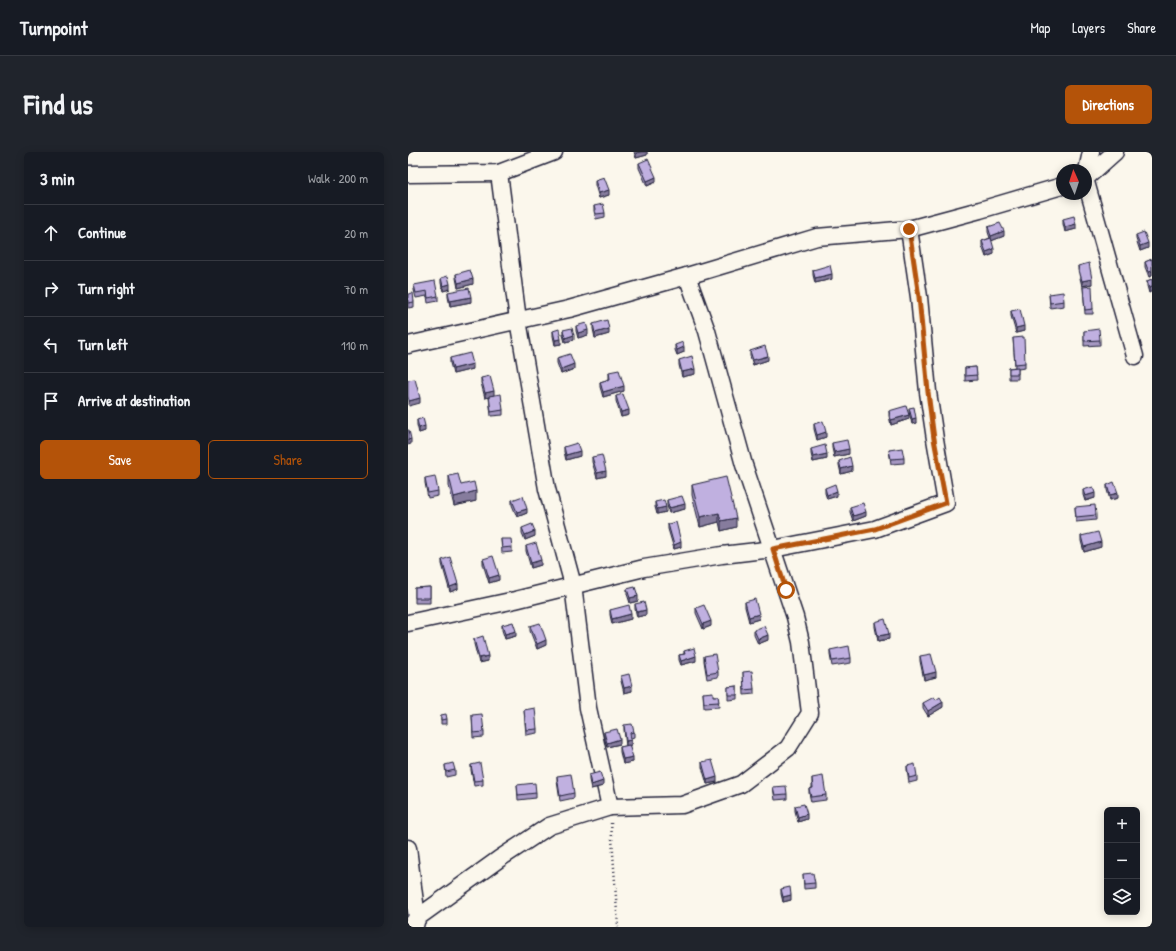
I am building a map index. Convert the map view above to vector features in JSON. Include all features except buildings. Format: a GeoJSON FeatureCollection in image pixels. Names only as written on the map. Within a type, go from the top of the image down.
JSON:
{"type":"FeatureCollection","features":[{"type":"Feature","properties":{"kind":"street"},"geometry":{"type":"LineString","coordinates":[[408,174],[499,173],[554,152]]}},
{"type":"Feature","properties":{"kind":"street"},"geometry":{"type":"LineString","coordinates":[[1088,164],[1091,152]]}},
{"type":"Feature","properties":{"kind":"street"},"geometry":{"type":"LineString","coordinates":[[1092,173],[1115,152]]}},
{"type":"Feature","properties":{"kind":"street"},"geometry":{"type":"LineString","coordinates":[[499,173],[518,320],[547,489],[574,585],[588,708],[610,807]]}},
{"type":"Feature","properties":{"kind":"street"},"geometry":{"type":"LineString","coordinates":[[408,345],[569,309],[687,276],[817,237],[909,229],[1056,188]]}},
{"type":"Feature","properties":{"kind":"street"},"geometry":{"type":"LineString","coordinates":[[1091,200],[1135,356]]}},
{"type":"Feature","properties":{"kind":"street"},"geometry":{"type":"LineString","coordinates":[[408,623],[515,600],[644,568],[722,555],[773,549],[875,529],[946,503],[934,439],[919,297],[909,229]]}},
{"type":"Feature","properties":{"kind":"street"},"geometry":{"type":"LineString","coordinates":[[414,924],[499,859],[549,826],[610,807],[682,805],[741,784],[788,748],[810,713],[802,642],[773,549],[744,465],[707,331],[687,276]]}},
{"type":"Feature","properties":{"kind":"street"},"geometry":{"type":"LineString","coordinates":[[408,848],[414,924]]}},
{"type":"Feature","properties":{"kind":"path"},"geometry":{"type":"LineString","coordinates":[[610,807],[618,927]]}},
{"type":"Feature","properties":{"kind":"route"},"geometry":{"type":"LineString","coordinates":[[786,590],[773,549],[875,529],[946,503],[934,439],[919,297],[909,229]]}}]}
